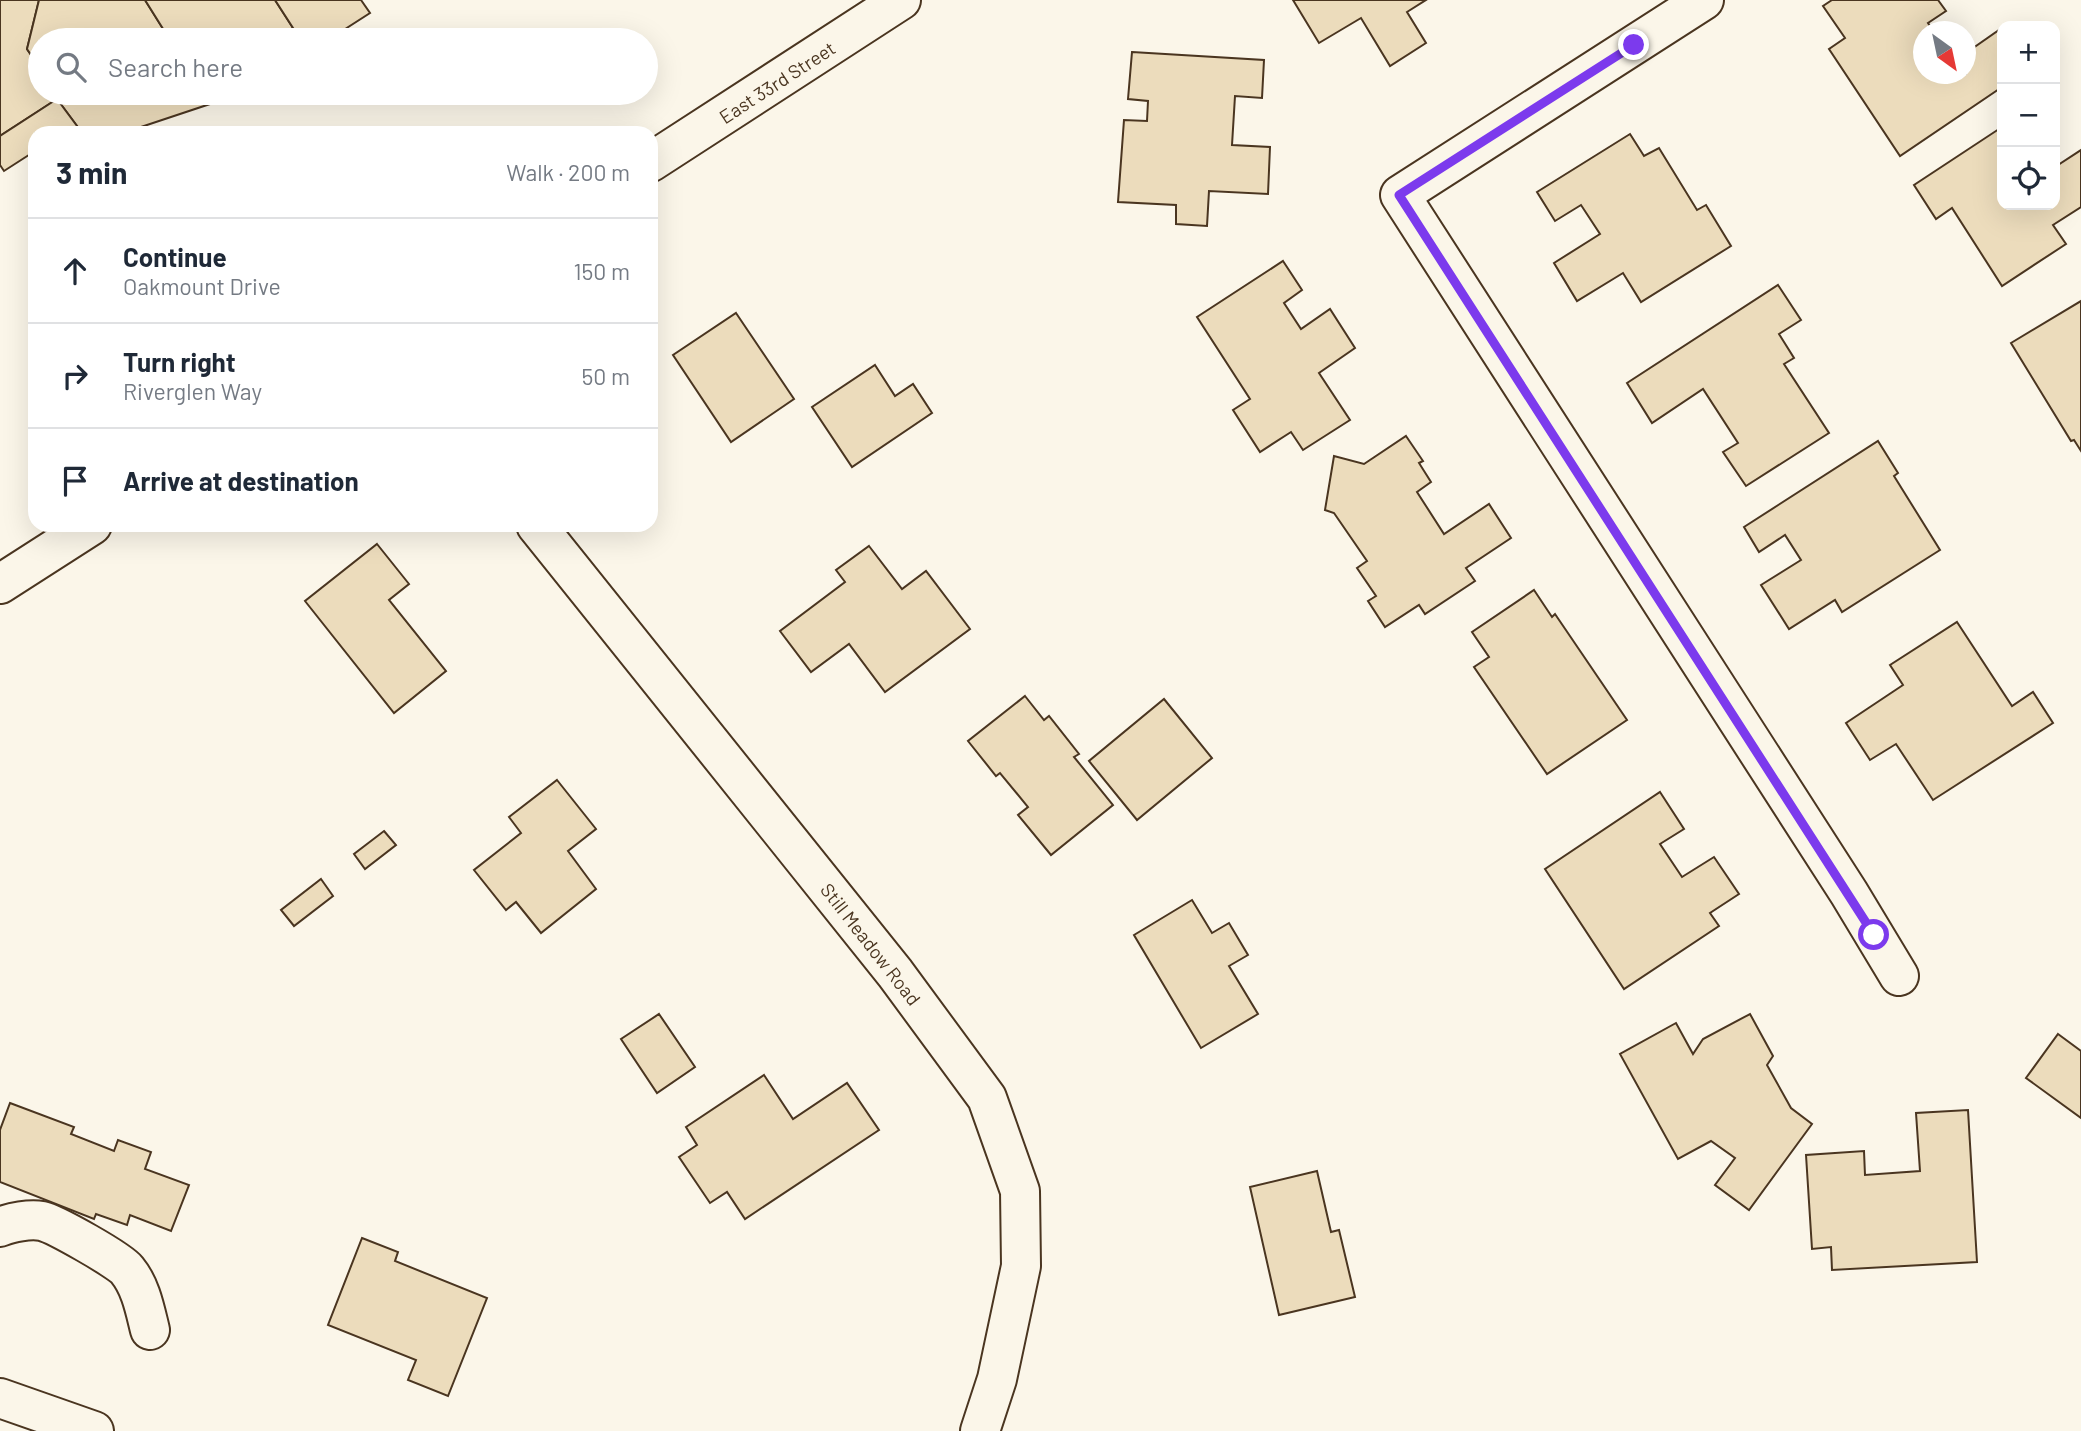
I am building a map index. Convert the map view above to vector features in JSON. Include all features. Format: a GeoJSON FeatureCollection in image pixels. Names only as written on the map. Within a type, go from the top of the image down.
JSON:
{"type":"FeatureCollection","features":[{"type":"Feature","properties":{"kind":"street","name":"East 33rd Street"},"geometry":{"type":"LineString","coordinates":[[658,157],[901,0]]}},
{"type":"Feature","properties":{"kind":"street"},"geometry":{"type":"LineString","coordinates":[[1704,0],[1399,195],[1834,870],[1899,976]]}},
{"type":"Feature","properties":{"kind":"street"},"geometry":{"type":"LineString","coordinates":[[0,584],[81,532]]}},
{"type":"Feature","properties":{"kind":"street","name":"Still Meadow Road"},"geometry":{"type":"LineString","coordinates":[[542,532],[895,972],[988,1098],[1020,1191],[1021,1266],[996,1379],[979,1431]]}},
{"type":"Feature","properties":{"kind":"street"},"geometry":{"type":"LineString","coordinates":[[0,1227],[10,1223],[42,1221],[107,1255],[127,1270],[142,1296],[150,1330]]}},
{"type":"Feature","properties":{"kind":"street"},"geometry":{"type":"LineString","coordinates":[[0,1398],[94,1431]]}},
{"type":"Feature","properties":{"kind":"building"},"geometry":{"type":"Polygon","coordinates":[[[0,0],[39,0],[32,28],[28,28],[28,105],[48,105],[0,136],[0,0]]]}},
{"type":"Feature","properties":{"kind":"building"},"geometry":{"type":"Polygon","coordinates":[[[39,0],[145,0],[162,28],[32,28],[39,0]]]}},
{"type":"Feature","properties":{"kind":"building"},"geometry":{"type":"Polygon","coordinates":[[[145,0],[275,0],[293,28],[162,28],[145,0]]]}},
{"type":"Feature","properties":{"kind":"building"},"geometry":{"type":"Polygon","coordinates":[[[275,0],[361,0],[370,13],[347,28],[293,28],[275,0]]]}},
{"type":"Feature","properties":{"kind":"building"},"geometry":{"type":"Polygon","coordinates":[[[1293,0],[1426,0],[1407,12],[1426,43],[1390,66],[1361,18],[1319,43],[1293,0]]]}},
{"type":"Feature","properties":{"kind":"building"},"geometry":{"type":"Polygon","coordinates":[[[1832,0],[1938,0],[1946,11],[1931,21],[1913,21],[1913,84],[1976,84],[1976,46],[1997,31],[1997,90],[1900,156],[1829,49],[1845,38],[1823,6],[1832,0]]]}},
{"type":"Feature","properties":{"kind":"building"},"geometry":{"type":"Polygon","coordinates":[[[1132,52],[1264,60],[1262,98],[1235,96],[1232,145],[1270,147],[1268,194],[1209,191],[1207,226],[1176,224],[1176,205],[1118,202],[1124,120],[1147,121],[1148,101],[1128,99],[1132,52]]]}},
{"type":"Feature","properties":{"kind":"building"},"geometry":{"type":"Polygon","coordinates":[[[48,105],[61,105],[77,126],[28,126],[28,156],[4,171],[0,165],[0,136],[48,105]]]}},
{"type":"Feature","properties":{"kind":"building"},"geometry":{"type":"Polygon","coordinates":[[[61,105],[207,105],[144,126],[77,126],[61,105]]]}},
{"type":"Feature","properties":{"kind":"building"},"geometry":{"type":"Polygon","coordinates":[[[1997,130],[1997,210],[2060,210],[2060,164],[2081,150],[2081,207],[2053,225],[2066,244],[2002,286],[1952,208],[1936,219],[1914,185],[1997,130]]]}},
{"type":"Feature","properties":{"kind":"building"},"geometry":{"type":"Polygon","coordinates":[[[1630,134],[1644,156],[1659,148],[1697,210],[1706,205],[1731,246],[1641,302],[1623,273],[1577,301],[1554,263],[1600,234],[1581,205],[1555,221],[1537,192],[1630,134]]]}},
{"type":"Feature","properties":{"kind":"building"},"geometry":{"type":"Polygon","coordinates":[[[1283,261],[1302,290],[1284,303],[1301,329],[1330,309],[1355,348],[1319,373],[1350,420],[1303,450],[1291,432],[1260,452],[1233,410],[1250,399],[1197,317],[1283,261]]]}},
{"type":"Feature","properties":{"kind":"building"},"geometry":{"type":"Polygon","coordinates":[[[1778,285],[1801,320],[1779,334],[1794,358],[1784,364],[1829,433],[1746,486],[1723,452],[1738,443],[1703,389],[1652,423],[1627,383],[1778,285]]]}},
{"type":"Feature","properties":{"kind":"building"},"geometry":{"type":"Polygon","coordinates":[[[2081,301],[2081,451],[2074,440],[2071,441],[2011,343],[2081,301]]]}},
{"type":"Feature","properties":{"kind":"building"},"geometry":{"type":"Polygon","coordinates":[[[736,313],[794,399],[731,442],[673,355],[736,313]]]}},
{"type":"Feature","properties":{"kind":"building"},"geometry":{"type":"Polygon","coordinates":[[[875,365],[895,396],[913,384],[932,413],[852,467],[812,407],[875,365]]]}},
{"type":"Feature","properties":{"kind":"building"},"geometry":{"type":"Polygon","coordinates":[[[1406,436],[1423,461],[1419,463],[1431,482],[1417,492],[1444,534],[1489,504],[1511,538],[1466,568],[1475,581],[1425,614],[1419,605],[1385,627],[1368,601],[1376,596],[1357,568],[1367,561],[1334,513],[1325,510],[1334,456],[1364,464],[1406,436]]]}},
{"type":"Feature","properties":{"kind":"building"},"geometry":{"type":"Polygon","coordinates":[[[1878,441],[1898,473],[1894,476],[1940,550],[1842,612],[1835,600],[1789,629],[1761,585],[1801,560],[1785,535],[1759,552],[1744,527],[1878,441]]]}},
{"type":"Feature","properties":{"kind":"building"},"geometry":{"type":"Polygon","coordinates":[[[377,544],[409,584],[389,600],[446,671],[394,713],[305,601],[377,544]]]}},
{"type":"Feature","properties":{"kind":"building"},"geometry":{"type":"Polygon","coordinates":[[[869,546],[902,589],[926,571],[970,629],[885,692],[849,644],[811,672],[780,631],[845,582],[836,570],[869,546]]]}},
{"type":"Feature","properties":{"kind":"building"},"geometry":{"type":"Polygon","coordinates":[[[1534,590],[1552,617],[1555,614],[1627,720],[1547,774],[1474,667],[1489,657],[1472,632],[1534,590]]]}},
{"type":"Feature","properties":{"kind":"building"},"geometry":{"type":"Polygon","coordinates":[[[1957,622],[2012,706],[2033,692],[2053,723],[1933,800],[1896,744],[1870,760],[1846,723],[1903,685],[1890,665],[1957,622]]]}},
{"type":"Feature","properties":{"kind":"building"},"geometry":{"type":"Polygon","coordinates":[[[1025,696],[1044,720],[1049,716],[1079,754],[1074,757],[1113,805],[1051,855],[1018,815],[1028,807],[1000,773],[996,776],[968,741],[1025,696]]]}},
{"type":"Feature","properties":{"kind":"building"},"geometry":{"type":"Polygon","coordinates":[[[1164,699],[1212,758],[1137,820],[1089,761],[1164,699]]]}},
{"type":"Feature","properties":{"kind":"building"},"geometry":{"type":"Polygon","coordinates":[[[557,780],[596,829],[568,851],[596,889],[541,933],[516,902],[506,910],[474,870],[521,833],[509,817],[557,780]]]}},
{"type":"Feature","properties":{"kind":"building"},"geometry":{"type":"Polygon","coordinates":[[[1660,792],[1684,829],[1660,844],[1682,877],[1714,857],[1739,894],[1710,913],[1719,926],[1624,989],[1545,869],[1660,792]]]}},
{"type":"Feature","properties":{"kind":"building"},"geometry":{"type":"Polygon","coordinates":[[[384,831],[396,845],[365,869],[354,854],[384,831]]]}},
{"type":"Feature","properties":{"kind":"building"},"geometry":{"type":"Polygon","coordinates":[[[321,879],[333,896],[294,926],[281,910],[321,879]]]}},
{"type":"Feature","properties":{"kind":"building"},"geometry":{"type":"Polygon","coordinates":[[[1192,900],[1212,933],[1229,923],[1248,955],[1229,966],[1258,1014],[1201,1048],[1134,935],[1192,900]]]}},
{"type":"Feature","properties":{"kind":"building"},"geometry":{"type":"Polygon","coordinates":[[[659,1014],[695,1067],[657,1093],[621,1039],[659,1014]]]}},
{"type":"Feature","properties":{"kind":"building"},"geometry":{"type":"Polygon","coordinates":[[[1750,1014],[1773,1056],[1767,1065],[1791,1108],[1812,1124],[1749,1210],[1715,1185],[1735,1158],[1711,1141],[1678,1159],[1620,1054],[1676,1023],[1693,1054],[1703,1039],[1750,1014]]]}},
{"type":"Feature","properties":{"kind":"building"},"geometry":{"type":"Polygon","coordinates":[[[2058,1034],[2081,1051],[2081,1118],[2026,1078],[2058,1034]]]}},
{"type":"Feature","properties":{"kind":"building"},"geometry":{"type":"Polygon","coordinates":[[[764,1075],[793,1119],[847,1083],[879,1130],[745,1219],[727,1192],[710,1203],[679,1157],[697,1145],[686,1127],[764,1075]]]}},
{"type":"Feature","properties":{"kind":"building"},"geometry":{"type":"Polygon","coordinates":[[[10,1103],[74,1127],[71,1134],[114,1151],[118,1140],[151,1152],[145,1169],[189,1185],[171,1231],[130,1215],[127,1225],[96,1214],[94,1219],[0,1182],[0,1130],[10,1103]]]}},
{"type":"Feature","properties":{"kind":"building"},"geometry":{"type":"Polygon","coordinates":[[[1968,1110],[1977,1262],[1832,1270],[1831,1247],[1812,1249],[1806,1155],[1864,1151],[1865,1175],[1920,1171],[1916,1113],[1968,1110]]]}},
{"type":"Feature","properties":{"kind":"building"},"geometry":{"type":"Polygon","coordinates":[[[1317,1171],[1331,1232],[1339,1230],[1355,1297],[1279,1315],[1250,1187],[1317,1171]]]}},
{"type":"Feature","properties":{"kind":"building"},"geometry":{"type":"Polygon","coordinates":[[[362,1238],[398,1252],[395,1261],[487,1298],[448,1396],[408,1380],[416,1360],[328,1325],[362,1238]]]}},
{"type":"Feature","properties":{"kind":"route"},"geometry":{"type":"LineString","coordinates":[[1634,45],[1399,195],[1874,935]]}}]}
